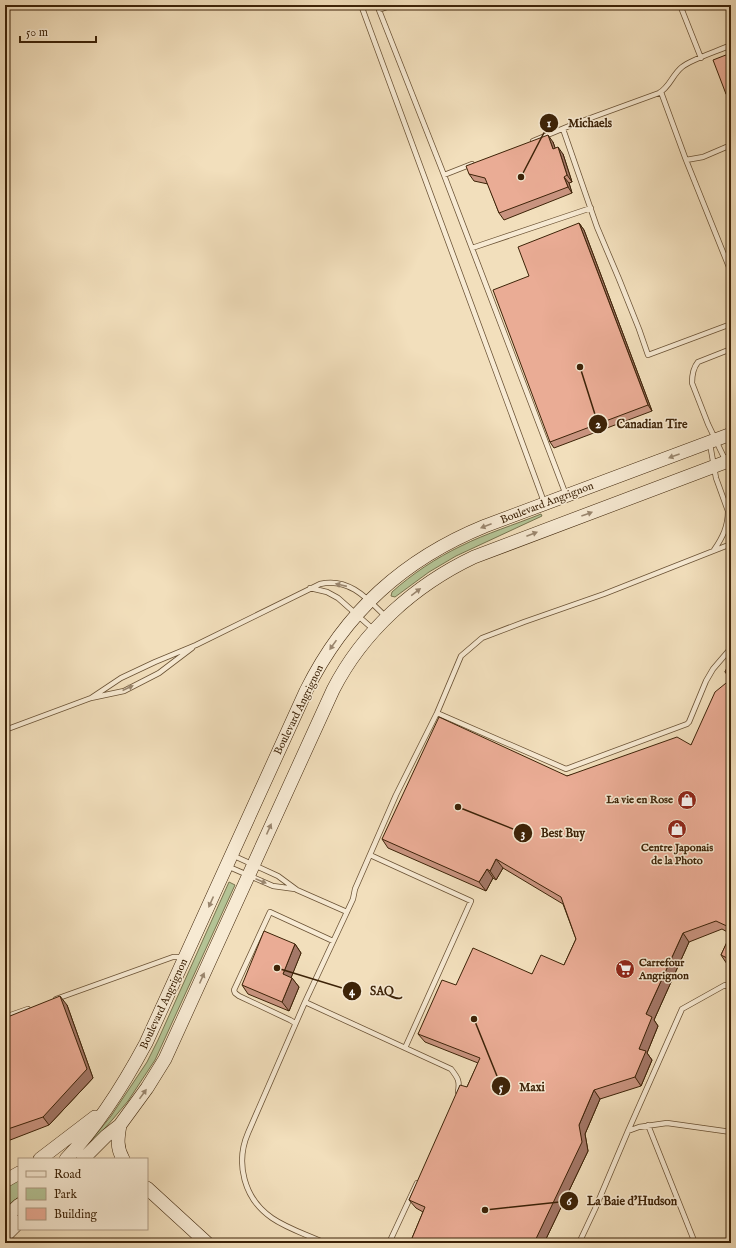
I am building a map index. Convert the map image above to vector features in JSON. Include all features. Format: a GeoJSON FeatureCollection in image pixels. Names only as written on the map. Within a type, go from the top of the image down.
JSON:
{"type":"FeatureCollection","features":[{"type":"Feature","properties":{"kind":"main road","name":"Boulevard Angrignon"},"geometry":{"type":"LineString","coordinates":[[67,1158],[78,1147],[107,1107],[129,1074],[146,1043],[312,680],[332,646],[357,614],[370,600],[412,565],[441,546],[471,532],[731,434]]}},
{"type":"Feature","properties":{"kind":"main road","name":"Boulevard Angrignon"},"geometry":{"type":"LineString","coordinates":[[84,1158],[120,1124],[147,1088],[165,1059],[336,683],[351,659],[374,630],[419,589],[440,575],[474,556],[725,465]]}},
{"type":"Feature","properties":{"kind":"main road"},"geometry":{"type":"LineString","coordinates":[[41,1158],[107,1107]]}},
{"type":"Feature","properties":{"kind":"main road"},"geometry":{"type":"LineString","coordinates":[[120,1124],[117,1142],[118,1149],[122,1158]]}},
{"type":"Feature","properties":{"kind":"main road"},"geometry":{"type":"LineString","coordinates":[[5,1181],[18,1174]]}},
{"type":"Feature","properties":{"kind":"main road"},"geometry":{"type":"LineString","coordinates":[[148,1190],[207,1243]]}},
{"type":"Feature","properties":{"kind":"main road"},"geometry":{"type":"LineString","coordinates":[[5,1218],[18,1206]]}},
{"type":"Feature","properties":{"kind":"main road"},"geometry":{"type":"LineString","coordinates":[[5,1236],[18,1223]]}},
{"type":"Feature","properties":{"kind":"lane"},"geometry":{"type":"LineString","coordinates":[[361,5],[545,504]]}},
{"type":"Feature","properties":{"kind":"lane"},"geometry":{"type":"LineString","coordinates":[[392,5],[383,7],[379,10],[444,175],[566,496]]}},
{"type":"Feature","properties":{"kind":"lane"},"geometry":{"type":"LineString","coordinates":[[680,5],[701,58]]}},
{"type":"Feature","properties":{"kind":"lane"},"geometry":{"type":"LineString","coordinates":[[528,143],[661,92],[670,84],[674,76],[681,68],[731,45]]}},
{"type":"Feature","properties":{"kind":"lane"},"geometry":{"type":"LineString","coordinates":[[661,92],[686,160],[731,272]]}},
{"type":"Feature","properties":{"kind":"lane"},"geometry":{"type":"LineString","coordinates":[[563,129],[597,226],[639,328],[648,355],[731,324]]}},
{"type":"Feature","properties":{"kind":"lane"},"geometry":{"type":"LineString","coordinates":[[686,160],[703,157],[731,145]]}},
{"type":"Feature","properties":{"kind":"lane"},"geometry":{"type":"LineString","coordinates":[[444,175],[477,162]]}},
{"type":"Feature","properties":{"kind":"lane"},"geometry":{"type":"LineString","coordinates":[[472,248],[591,208]]}},
{"type":"Feature","properties":{"kind":"lane"},"geometry":{"type":"LineString","coordinates":[[725,465],[713,441],[692,382],[692,376],[695,366],[702,359],[731,349]]}},
{"type":"Feature","properties":{"kind":"lane"},"geometry":{"type":"LineString","coordinates":[[713,441],[725,465]]}},
{"type":"Feature","properties":{"kind":"lane"},"geometry":{"type":"LineString","coordinates":[[714,551],[725,532],[730,513],[716,478],[725,465]]}},
{"type":"Feature","properties":{"kind":"lane"},"geometry":{"type":"LineString","coordinates":[[325,1243],[282,1224],[266,1213],[257,1204],[250,1194],[242,1170],[242,1151],[245,1138],[304,1002],[353,899],[355,889],[396,795],[437,713],[461,656],[482,638],[604,594],[731,544]]}},
{"type":"Feature","properties":{"kind":"lane"},"geometry":{"type":"LineString","coordinates":[[91,698],[121,678],[196,645],[310,588],[326,582],[332,582],[354,588],[370,600],[387,618]]}},
{"type":"Feature","properties":{"kind":"lane"},"geometry":{"type":"LineString","coordinates":[[310,588],[332,594],[374,630]]}},
{"type":"Feature","properties":{"kind":"lane"},"geometry":{"type":"LineString","coordinates":[[5,730],[91,698],[124,691],[159,673],[196,645]]}},
{"type":"Feature","properties":{"kind":"lane"},"geometry":{"type":"LineString","coordinates":[[437,713],[566,769],[687,724],[706,681],[731,648]]}},
{"type":"Feature","properties":{"kind":"lane"},"geometry":{"type":"LineString","coordinates":[[370,855],[471,901],[405,1048]]}},
{"type":"Feature","properties":{"kind":"lane"},"geometry":{"type":"LineString","coordinates":[[230,861],[251,870],[278,876],[297,890],[347,912]]}},
{"type":"Feature","properties":{"kind":"lane"},"geometry":{"type":"LineString","coordinates":[[230,861],[251,870],[273,886],[297,890]]}},
{"type":"Feature","properties":{"kind":"lane"},"geometry":{"type":"LineString","coordinates":[[295,1023],[239,996],[234,990],[270,912],[333,941]]}},
{"type":"Feature","properties":{"kind":"lane"},"geometry":{"type":"LineString","coordinates":[[49,1002],[173,957],[186,957]]}},
{"type":"Feature","properties":{"kind":"lane"},"geometry":{"type":"LineString","coordinates":[[579,1243],[682,1009],[725,985],[731,990]]}},
{"type":"Feature","properties":{"kind":"lane"},"geometry":{"type":"LineString","coordinates":[[304,1002],[451,1069],[457,1076],[460,1084],[458,1094]]}},
{"type":"Feature","properties":{"kind":"lane"},"geometry":{"type":"LineString","coordinates":[[5,1017],[34,1007]]}},
{"type":"Feature","properties":{"kind":"lane"},"geometry":{"type":"LineString","coordinates":[[628,1131],[639,1127],[667,1123],[731,1132]]}},
{"type":"Feature","properties":{"kind":"lane"},"geometry":{"type":"LineString","coordinates":[[648,1126],[695,1243]]}},
{"type":"Feature","properties":{"kind":"lane"},"geometry":{"type":"LineString","coordinates":[[389,1243],[420,1176]]}},
{"type":"Feature","properties":{"kind":"green space"},"geometry":{"type":"Polygon","coordinates":[[[541,514],[542,516],[456,556],[429,572],[395,597],[391,596],[392,592],[433,561],[471,541],[541,514]]]}},
{"type":"Feature","properties":{"kind":"green space"},"geometry":{"type":"Polygon","coordinates":[[[229,882],[235,885],[155,1060],[128,1101],[90,1145],[89,1143],[111,1116],[147,1062],[229,882]]]}},
{"type":"Feature","properties":{"kind":"green space"},"geometry":{"type":"Polygon","coordinates":[[[18,1179],[18,1197],[5,1210],[5,1186],[18,1179]]]}},
{"type":"Feature","properties":{"kind":"building"},"geometry":{"type":"Polygon","coordinates":[[[731,53],[731,92],[726,94],[713,60],[731,53]]]}},
{"type":"Feature","properties":{"kind":"building"},"geometry":{"type":"Polygon","coordinates":[[[548,135],[553,149],[558,147],[567,175],[564,177],[568,187],[499,213],[485,178],[469,174],[466,166],[548,135]]]}},
{"type":"Feature","properties":{"kind":"building"},"geometry":{"type":"Polygon","coordinates":[[[579,223],[648,405],[550,442],[493,290],[529,276],[518,247],[579,223]]]}},
{"type":"Feature","properties":{"kind":"building"},"geometry":{"type":"Polygon","coordinates":[[[731,660],[731,676],[725,672],[731,660]]]}},
{"type":"Feature","properties":{"kind":"building","name":"Carrefour Angrignon"},"geometry":{"type":"Polygon","coordinates":[[[731,679],[731,928],[716,921],[683,933],[646,1014],[652,1017],[639,1049],[646,1051],[635,1077],[594,1090],[579,1125],[582,1142],[534,1243],[410,1243],[425,1207],[409,1200],[460,1085],[467,1087],[480,1058],[418,1034],[442,980],[456,985],[473,948],[532,974],[541,955],[564,965],[576,939],[561,897],[496,859],[490,871],[487,869],[479,882],[382,839],[439,717],[567,776],[677,737],[691,745],[715,692],[731,679]]]}},
{"type":"Feature","properties":{"kind":"building"},"geometry":{"type":"Polygon","coordinates":[[[264,931],[295,944],[283,974],[292,978],[282,1002],[242,985],[264,931]]]}},
{"type":"Feature","properties":{"kind":"building"},"geometry":{"type":"Polygon","coordinates":[[[731,933],[731,960],[721,955],[731,933]]]}},
{"type":"Feature","properties":{"kind":"building"},"geometry":{"type":"Polygon","coordinates":[[[60,996],[87,1069],[43,1117],[5,1130],[5,1018],[60,996]]]}},
{"type":"Feature","properties":{"kind":"place","name":"Michaels"},"geometry":{"type":"Point","coordinates":[521,177]}},
{"type":"Feature","properties":{"kind":"place","name":"Canadian Tire"},"geometry":{"type":"Point","coordinates":[580,367]}},
{"type":"Feature","properties":{"kind":"place","name":"La vie en Rose"},"geometry":{"type":"Point","coordinates":[687,800]}},
{"type":"Feature","properties":{"kind":"place","name":"Best Buy"},"geometry":{"type":"Point","coordinates":[458,807]}},
{"type":"Feature","properties":{"kind":"place","name":"Centre Japonais de la Photo"},"geometry":{"type":"Point","coordinates":[677,829]}},
{"type":"Feature","properties":{"kind":"place","name":"SAQ"},"geometry":{"type":"Point","coordinates":[277,968]}},
{"type":"Feature","properties":{"kind":"place","name":"Carrefour Angrignon"},"geometry":{"type":"Point","coordinates":[625,969]}},
{"type":"Feature","properties":{"kind":"place","name":"Maxi"},"geometry":{"type":"Point","coordinates":[474,1019]}},
{"type":"Feature","properties":{"kind":"place","name":"La Baie d'Hudson"},"geometry":{"type":"Point","coordinates":[485,1210]}}]}
